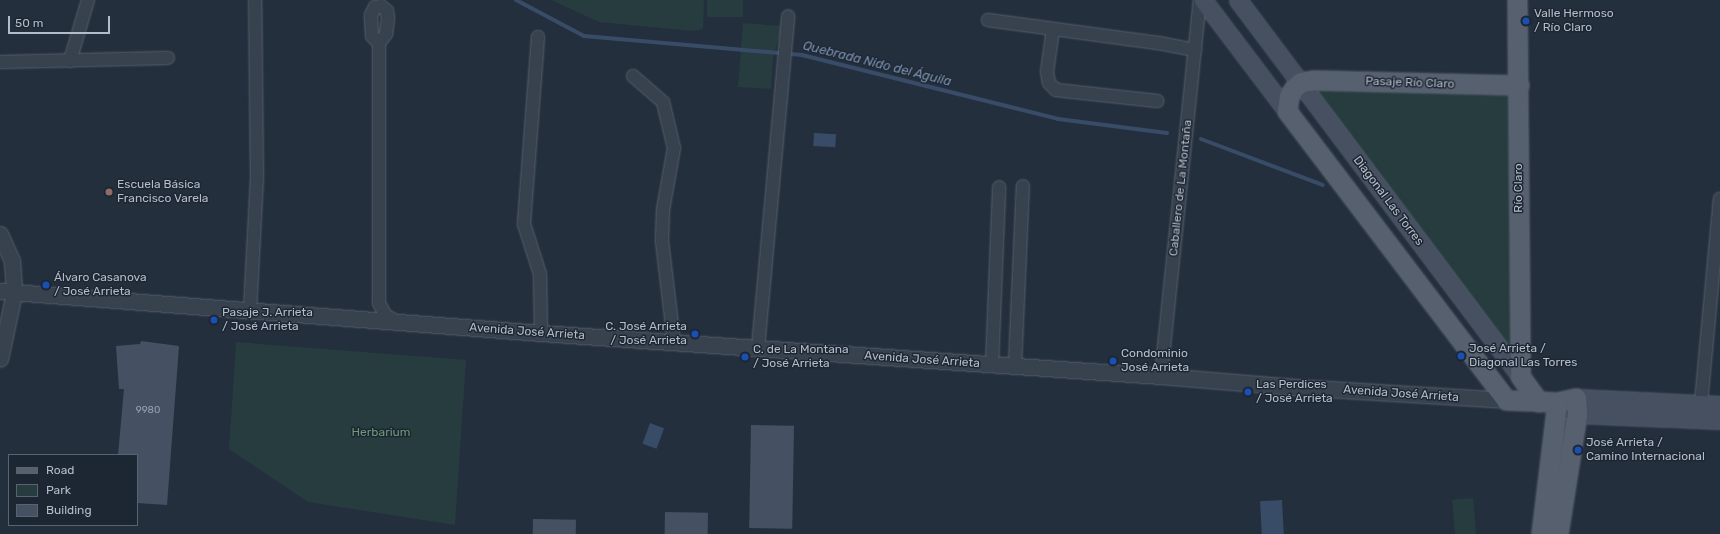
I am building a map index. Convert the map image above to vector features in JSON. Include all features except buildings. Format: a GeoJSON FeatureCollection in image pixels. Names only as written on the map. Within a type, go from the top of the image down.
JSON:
{"type":"FeatureCollection","features":[{"type":"Feature","properties":{"kind":"main road"},"geometry":{"type":"LineString","coordinates":[[1203,0],[1506,400]]}},
{"type":"Feature","properties":{"kind":"main road","name":"Diagonal Las Torres"},"geometry":{"type":"LineString","coordinates":[[1238,0],[1301,82],[1378,189],[1520,376],[1548,402]]}},
{"type":"Feature","properties":{"kind":"main road","name":"Río Claro"},"geometry":{"type":"LineString","coordinates":[[1517,0],[1519,85],[1520,376]]}},
{"type":"Feature","properties":{"kind":"main road","name":"Pasaje Río Claro"},"geometry":{"type":"LineString","coordinates":[[1301,82],[1314,80],[1519,85]]}},
{"type":"Feature","properties":{"kind":"main road"},"geometry":{"type":"LineString","coordinates":[[1287,111],[1289,96],[1301,82]]}},
{"type":"Feature","properties":{"kind":"main road","name":"Avenida José Arrieta"},"geometry":{"type":"LineString","coordinates":[[1506,400],[1548,402],[1720,420]]}},
{"type":"Feature","properties":{"kind":"main road"},"geometry":{"type":"LineString","coordinates":[[1541,534],[1548,402]]}},
{"type":"Feature","properties":{"kind":"main road","name":"Avenida José Arrieta"},"geometry":{"type":"LineString","coordinates":[[1577,406],[1701,403],[1720,405]]}},
{"type":"Feature","properties":{"kind":"main road"},"geometry":{"type":"LineString","coordinates":[[1558,534],[1577,406]]}},
{"type":"Feature","properties":{"kind":"street"},"geometry":{"type":"LineString","coordinates":[[70,61],[88,0]]}},
{"type":"Feature","properties":{"kind":"street"},"geometry":{"type":"LineString","coordinates":[[250,311],[257,178],[255,0]]}},
{"type":"Feature","properties":{"kind":"street","name":"Caballero de La Montaña"},"geometry":{"type":"LineString","coordinates":[[1161,376],[1200,0]]}},
{"type":"Feature","properties":{"kind":"street"},"geometry":{"type":"LineString","coordinates":[[758,348],[788,16]]}},
{"type":"Feature","properties":{"kind":"street"},"geometry":{"type":"LineString","coordinates":[[988,20],[1195,50]]}},
{"type":"Feature","properties":{"kind":"street"},"geometry":{"type":"LineString","coordinates":[[1053,29],[1047,72],[1049,83],[1056,90],[1157,101]]}},
{"type":"Feature","properties":{"kind":"street"},"geometry":{"type":"LineString","coordinates":[[538,37],[524,224],[540,274],[541,333]]}},
{"type":"Feature","properties":{"kind":"street"},"geometry":{"type":"LineString","coordinates":[[379,43],[379,303],[385,315],[399,323]]}},
{"type":"Feature","properties":{"kind":"street"},"geometry":{"type":"LineString","coordinates":[[0,62],[168,58]]}},
{"type":"Feature","properties":{"kind":"street"},"geometry":{"type":"LineString","coordinates":[[633,76],[664,102],[674,148],[663,210],[662,241],[674,342]]}},
{"type":"Feature","properties":{"kind":"street"},"geometry":{"type":"LineString","coordinates":[[1015,366],[1024,186]]}},
{"type":"Feature","properties":{"kind":"street"},"geometry":{"type":"LineString","coordinates":[[992,365],[999,187]]}},
{"type":"Feature","properties":{"kind":"street"},"geometry":{"type":"LineString","coordinates":[[1701,403],[1720,199]]}},
{"type":"Feature","properties":{"kind":"street"},"geometry":{"type":"LineString","coordinates":[[0,234],[12,261],[0,359]]}},
{"type":"Feature","properties":{"kind":"street","name":"Avenida José Arrieta"},"geometry":{"type":"LineString","coordinates":[[7,292],[354,320],[1161,376],[1295,387],[1506,400]]}},
{"type":"Feature","properties":{"kind":"street"},"geometry":{"type":"LineString","coordinates":[[354,320],[372,314],[379,303]]}},
{"type":"Feature","properties":{"kind":"green space"},"geometry":{"type":"Polygon","coordinates":[[[551,0],[704,0],[703,29],[693,31],[599,22],[551,0]]]}},
{"type":"Feature","properties":{"kind":"green space"},"geometry":{"type":"Polygon","coordinates":[[[707,0],[743,0],[743,17],[707,17],[707,0]]]}},
{"type":"Feature","properties":{"kind":"green space"},"geometry":{"type":"Polygon","coordinates":[[[743,23],[782,26],[773,58],[771,89],[738,87],[743,23]]]}},
{"type":"Feature","properties":{"kind":"green space"},"geometry":{"type":"Polygon","coordinates":[[[1308,83],[1510,90],[1513,356],[1308,83]]]}},
{"type":"Feature","properties":{"kind":"green space","name":"Herbarium"},"geometry":{"type":"Polygon","coordinates":[[[236,342],[466,360],[455,525],[308,502],[229,449],[236,342]]]}},
{"type":"Feature","properties":{"kind":"green space"},"geometry":{"type":"Polygon","coordinates":[[[1473,498],[1476,534],[1455,534],[1452,500],[1473,498]]]}},
{"type":"Feature","properties":{"kind":"water"},"geometry":{"type":"Polygon","coordinates":[[[814,133],[836,134],[835,147],[813,146],[814,133]]]}},
{"type":"Feature","properties":{"kind":"water"},"geometry":{"type":"Polygon","coordinates":[[[650,423],[664,428],[657,449],[642,444],[650,423]]]}},
{"type":"Feature","properties":{"kind":"water"},"geometry":{"type":"Polygon","coordinates":[[[1282,500],[1284,534],[1262,534],[1260,501],[1282,500]]]}},
{"type":"Feature","properties":{"kind":"waterway","name":"Quebrada Nido del Águila"},"geometry":{"type":"LineString","coordinates":[[516,0],[584,36],[802,55],[1058,119],[1167,133]]}},
{"type":"Feature","properties":{"kind":"waterway","name":"Quebrada Nido del Águila"},"geometry":{"type":"LineString","coordinates":[[1201,139],[1323,185]]}},
{"type":"Feature","properties":{"kind":"place","name":"Valle Hermoso / Río Claro"},"geometry":{"type":"Point","coordinates":[1526,21]}},
{"type":"Feature","properties":{"kind":"place","name":"Escuela Básica Francisco Varela"},"geometry":{"type":"Point","coordinates":[109,192]}},
{"type":"Feature","properties":{"kind":"place","name":"Álvaro Casanova / José Arrieta"},"geometry":{"type":"Point","coordinates":[46,285]}},
{"type":"Feature","properties":{"kind":"place","name":"Pasaje J. Arrieta / José Arrieta"},"geometry":{"type":"Point","coordinates":[214,320]}},
{"type":"Feature","properties":{"kind":"place","name":"C. José Arrieta / José Arrieta"},"geometry":{"type":"Point","coordinates":[695,334]}},
{"type":"Feature","properties":{"kind":"place","name":"José Arrieta / Diagonal Las Torres"},"geometry":{"type":"Point","coordinates":[1461,356]}},
{"type":"Feature","properties":{"kind":"place","name":"C. de La Montana / José Arrieta"},"geometry":{"type":"Point","coordinates":[745,357]}},
{"type":"Feature","properties":{"kind":"place","name":"Condominio José Arrieta"},"geometry":{"type":"Point","coordinates":[1113,361]}},
{"type":"Feature","properties":{"kind":"place","name":"Las Perdices / José Arrieta"},"geometry":{"type":"Point","coordinates":[1248,392]}},
{"type":"Feature","properties":{"kind":"place","name":"José Arrieta / Camino Internacional"},"geometry":{"type":"Point","coordinates":[1578,450]}}]}
